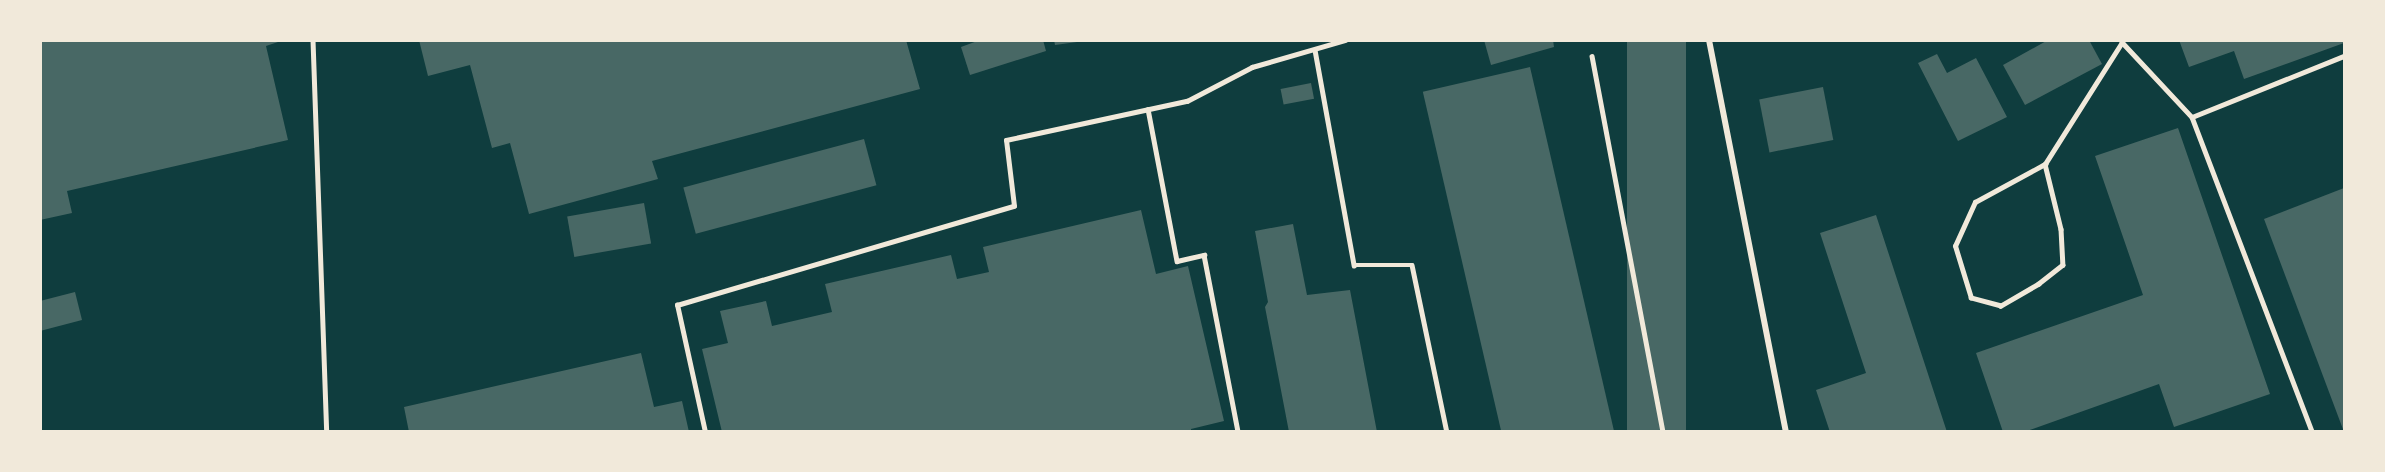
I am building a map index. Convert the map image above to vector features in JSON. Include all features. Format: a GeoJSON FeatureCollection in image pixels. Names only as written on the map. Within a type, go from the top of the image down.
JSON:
{"type":"FeatureCollection","features":[{"type":"Feature","properties":{"kind":"street"},"geometry":{"type":"LineString","coordinates":[[1709,40],[1786,432]]}},
{"type":"Feature","properties":{"kind":"lane"},"geometry":{"type":"LineString","coordinates":[[313,40],[327,432]]}},
{"type":"Feature","properties":{"kind":"lane"},"geometry":{"type":"LineString","coordinates":[[705,432],[677,305],[1014,207],[1006,140],[1188,100],[1252,67],[1345,40]]}},
{"type":"Feature","properties":{"kind":"lane"},"geometry":{"type":"LineString","coordinates":[[2045,164],[2061,229],[2063,265],[2039,284],[2001,306],[1971,298],[1955,246],[1975,202],[2045,164],[2122,41],[2192,117],[2312,432]]}},
{"type":"Feature","properties":{"kind":"lane"},"geometry":{"type":"LineString","coordinates":[[1315,50],[1354,265],[1412,265],[1447,432]]}},
{"type":"Feature","properties":{"kind":"lane"},"geometry":{"type":"LineString","coordinates":[[1592,56],[1663,432]]}},
{"type":"Feature","properties":{"kind":"lane"},"geometry":{"type":"LineString","coordinates":[[2192,117],[2344,57]]}},
{"type":"Feature","properties":{"kind":"lane"},"geometry":{"type":"LineString","coordinates":[[1148,109],[1177,261],[1204,255],[1238,432]]}},
{"type":"Feature","properties":{"kind":"building"},"geometry":{"type":"Polygon","coordinates":[[[40,40],[284,40],[266,46],[288,140],[67,191],[72,213],[40,220],[40,40]]]}},
{"type":"Feature","properties":{"kind":"building"},"geometry":{"type":"Polygon","coordinates":[[[419,40],[906,40],[920,89],[652,161],[658,179],[529,214],[510,143],[492,148],[470,65],[428,76],[419,40]]]}},
{"type":"Feature","properties":{"kind":"building"},"geometry":{"type":"Polygon","coordinates":[[[980,40],[1043,40],[1046,51],[970,75],[961,47],[980,40]]]}},
{"type":"Feature","properties":{"kind":"building"},"geometry":{"type":"Polygon","coordinates":[[[1054,40],[1077,40],[1077,42],[1055,45],[1054,40]]]}},
{"type":"Feature","properties":{"kind":"building"},"geometry":{"type":"Polygon","coordinates":[[[1484,40],[1553,40],[1554,47],[1491,65],[1484,40]]]}},
{"type":"Feature","properties":{"kind":"building"},"geometry":{"type":"Polygon","coordinates":[[[1627,40],[1686,40],[1686,432],[1627,432],[1627,40]]]}},
{"type":"Feature","properties":{"kind":"building"},"geometry":{"type":"Polygon","coordinates":[[[2048,40],[2089,40],[2102,64],[2025,105],[2003,65],[2048,40]]]}},
{"type":"Feature","properties":{"kind":"building"},"geometry":{"type":"Polygon","coordinates":[[[2179,40],[2344,40],[2344,43],[2244,79],[2234,51],[2189,67],[2179,40]]]}},
{"type":"Feature","properties":{"kind":"building"},"geometry":{"type":"Polygon","coordinates":[[[1937,54],[1947,73],[1976,58],[2007,117],[1958,141],[1918,63],[1937,54]]]}},
{"type":"Feature","properties":{"kind":"building"},"geometry":{"type":"Polygon","coordinates":[[[1530,67],[1614,431],[1501,432],[1423,92],[1530,67]]]}},
{"type":"Feature","properties":{"kind":"building"},"geometry":{"type":"Polygon","coordinates":[[[1311,83],[1314,99],[1284,105],[1281,89],[1311,83]]]}},
{"type":"Feature","properties":{"kind":"building"},"geometry":{"type":"Polygon","coordinates":[[[1823,87],[1833,140],[1769,152],[1759,99],[1823,87]]]}},
{"type":"Feature","properties":{"kind":"building"},"geometry":{"type":"Polygon","coordinates":[[[2178,128],[2270,394],[2174,427],[2159,384],[2024,432],[2003,432],[1976,353],[2143,295],[2095,156],[2178,128]]]}},
{"type":"Feature","properties":{"kind":"building"},"geometry":{"type":"Polygon","coordinates":[[[864,139],[876,185],[696,234],[683,187],[864,139]]]}},
{"type":"Feature","properties":{"kind":"building"},"geometry":{"type":"Polygon","coordinates":[[[2344,188],[2344,432],[2264,219],[2344,188]]]}},
{"type":"Feature","properties":{"kind":"building"},"geometry":{"type":"Polygon","coordinates":[[[644,203],[651,243],[574,257],[567,217],[644,203]]]}},
{"type":"Feature","properties":{"kind":"building"},"geometry":{"type":"Polygon","coordinates":[[[1141,210],[1156,274],[1188,266],[1224,421],[1191,429],[1191,432],[722,432],[702,349],[728,343],[720,311],[766,301],[772,326],[832,312],[825,284],[951,255],[957,279],[989,272],[983,247],[1141,210]]]}},
{"type":"Feature","properties":{"kind":"building"},"geometry":{"type":"Polygon","coordinates":[[[1876,215],[1947,432],[1830,432],[1816,390],[1866,373],[1820,233],[1876,215]]]}},
{"type":"Feature","properties":{"kind":"building"},"geometry":{"type":"Polygon","coordinates":[[[1293,224],[1307,295],[1350,290],[1377,432],[1289,432],[1265,307],[1268,302],[1255,231],[1293,224]]]}},
{"type":"Feature","properties":{"kind":"building"},"geometry":{"type":"Polygon","coordinates":[[[75,292],[82,320],[40,331],[40,301],[75,292]]]}},
{"type":"Feature","properties":{"kind":"building"},"geometry":{"type":"Polygon","coordinates":[[[641,353],[654,407],[682,401],[689,432],[409,432],[404,407],[641,353]]]}}]}
